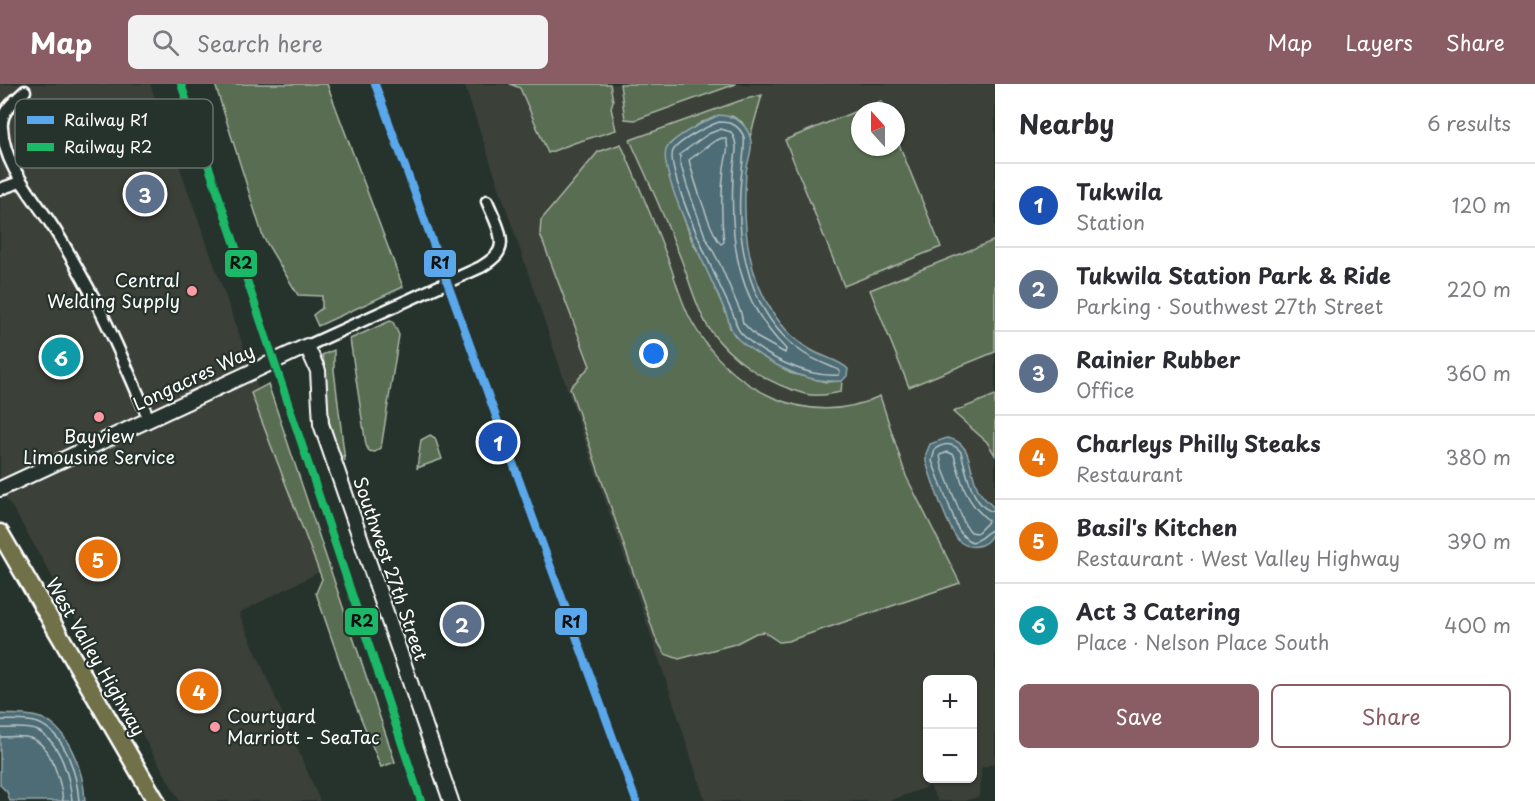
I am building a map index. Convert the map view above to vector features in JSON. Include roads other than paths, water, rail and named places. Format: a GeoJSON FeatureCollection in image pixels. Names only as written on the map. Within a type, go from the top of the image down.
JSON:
{"type":"FeatureCollection","features":[{"type":"Feature","properties":{"kind":"main road","name":"West Valley Highway"},"geometry":{"type":"LineString","coordinates":[[0,533],[156,801]]}},
{"type":"Feature","properties":{"kind":"street"},"geometry":{"type":"LineString","coordinates":[[17,99],[25,91]]}},
{"type":"Feature","properties":{"kind":"street"},"geometry":{"type":"LineString","coordinates":[[15,101],[6,110],[2,120],[2,129],[20,182],[52,225],[91,293],[149,419]]}},
{"type":"Feature","properties":{"kind":"street"},"geometry":{"type":"LineString","coordinates":[[0,189],[20,182]]}},
{"type":"Feature","properties":{"kind":"street","name":"Longacres Way"},"geometry":{"type":"LineString","coordinates":[[0,489],[481,267],[499,252],[501,241],[487,201]]}},
{"type":"Feature","properties":{"kind":"street","name":"Southwest 27th Street"},"geometry":{"type":"LineString","coordinates":[[307,346],[318,371],[321,424],[451,801]]}},
{"type":"Feature","properties":{"kind":"water"},"geometry":{"type":"Polygon","coordinates":[[[719,115],[742,123],[751,141],[745,183],[746,225],[753,270],[764,297],[779,322],[799,342],[848,369],[847,376],[842,381],[810,378],[780,367],[741,342],[732,332],[689,232],[666,163],[666,150],[669,145],[690,130],[719,115]]]}},
{"type":"Feature","properties":{"kind":"water"},"geometry":{"type":"Polygon","coordinates":[[[947,438],[955,440],[966,450],[978,490],[995,509],[992,535],[986,543],[981,545],[966,545],[954,535],[926,462],[930,444],[947,438]]]}},
{"type":"Feature","properties":{"kind":"water"},"geometry":{"type":"Polygon","coordinates":[[[0,714],[37,717],[48,721],[57,729],[66,739],[78,764],[85,801],[10,801],[7,792],[0,785],[0,714]]]}},
{"type":"Feature","properties":{"kind":"railway"},"geometry":{"type":"LineString","coordinates":[[181,84],[186,99]]}},
{"type":"Feature","properties":{"kind":"railway"},"geometry":{"type":"LineString","coordinates":[[209,168],[421,801]]}},
{"type":"Feature","properties":{"kind":"rail line","name":"R2"},"geometry":{"type":"LineString","coordinates":[[181,84],[186,99]]}},
{"type":"Feature","properties":{"kind":"rail line","name":"R1"},"geometry":{"type":"LineString","coordinates":[[375,84],[636,801]]}},
{"type":"Feature","properties":{"kind":"rail line","name":"R2"},"geometry":{"type":"LineString","coordinates":[[209,168],[421,801]]}},
{"type":"Feature","properties":{"kind":"place","name":"Rainier Rubber"},"geometry":{"type":"Point","coordinates":[145,194]}},
{"type":"Feature","properties":{"kind":"place","name":"Central Welding Supply"},"geometry":{"type":"Point","coordinates":[192,291]}},
{"type":"Feature","properties":{"kind":"place","name":"Act 3 Catering"},"geometry":{"type":"Point","coordinates":[61,357]}},
{"type":"Feature","properties":{"kind":"place","name":"Bayview Limousine Service"},"geometry":{"type":"Point","coordinates":[99,417]}},
{"type":"Feature","properties":{"kind":"place","name":"Tukwila"},"geometry":{"type":"Point","coordinates":[498,442]}},
{"type":"Feature","properties":{"kind":"place","name":"Basil's Kitchen"},"geometry":{"type":"Point","coordinates":[98,559]}},
{"type":"Feature","properties":{"kind":"place","name":"Tukwila Station Park & Ride"},"geometry":{"type":"Point","coordinates":[462,624]}},
{"type":"Feature","properties":{"kind":"place","name":"Charleys Philly Steaks"},"geometry":{"type":"Point","coordinates":[199,691]}},
{"type":"Feature","properties":{"kind":"place","name":"Courtyard Marriott - SeaTac"},"geometry":{"type":"Point","coordinates":[215,727]}}]}
